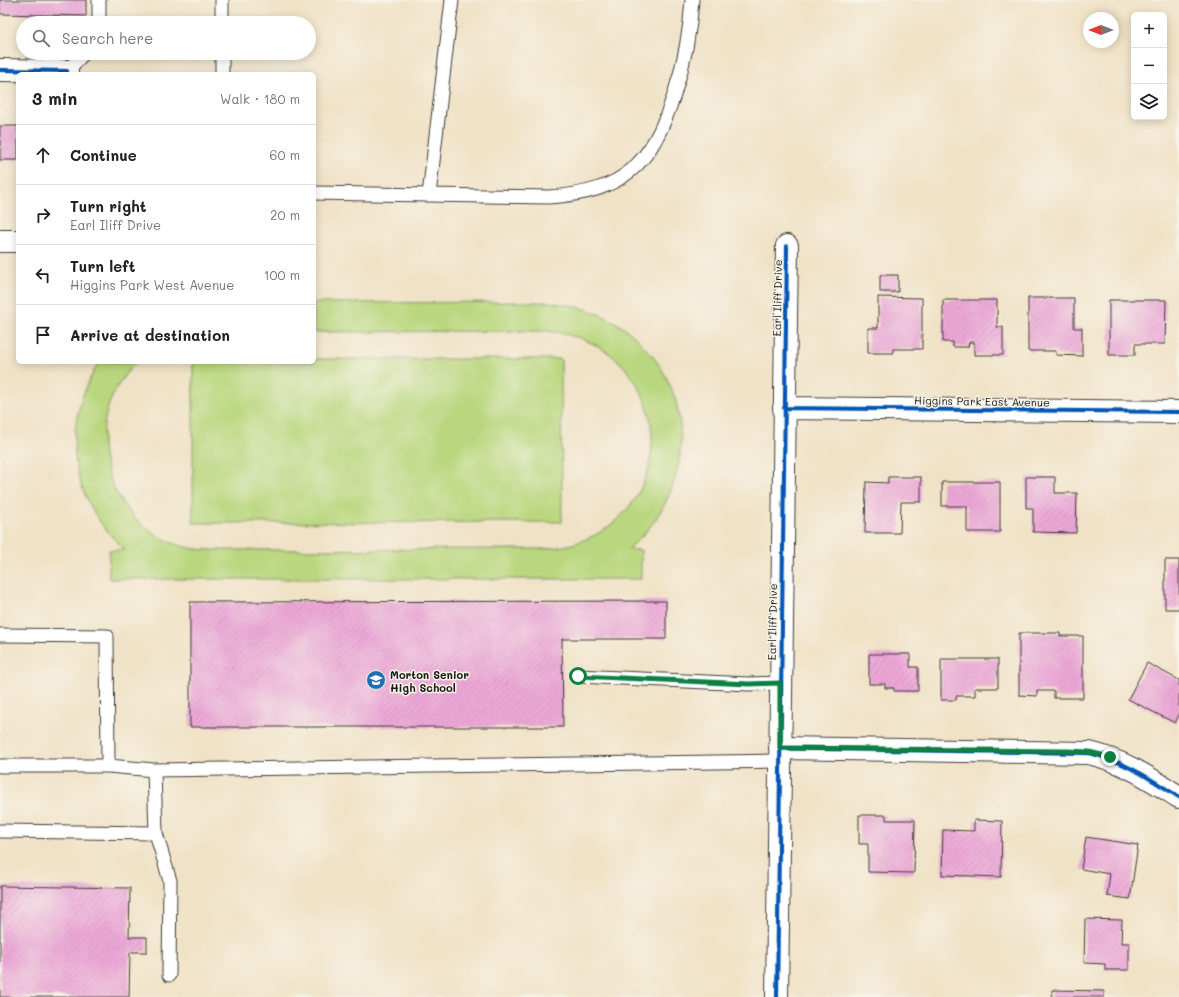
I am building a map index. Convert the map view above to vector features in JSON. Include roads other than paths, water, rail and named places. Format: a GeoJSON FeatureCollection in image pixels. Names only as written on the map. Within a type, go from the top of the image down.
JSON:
{"type":"FeatureCollection","features":[{"type":"Feature","properties":{"kind":"street"},"geometry":{"type":"LineString","coordinates":[[0,70],[67,72]]}},
{"type":"Feature","properties":{"kind":"street"},"geometry":{"type":"LineString","coordinates":[[0,241],[16,241]]}},
{"type":"Feature","properties":{"kind":"street","name":"Earl Iliff Drive"},"geometry":{"type":"LineString","coordinates":[[777,997],[787,246]]}},
{"type":"Feature","properties":{"kind":"street","name":"Higgins Park East Avenue"},"geometry":{"type":"LineString","coordinates":[[784,408],[1179,412]]}},
{"type":"Feature","properties":{"kind":"street"},"geometry":{"type":"LineString","coordinates":[[780,754],[1089,752],[1110,757],[1129,766],[1179,798]]}},
{"type":"Feature","properties":{"kind":"lane"},"geometry":{"type":"LineString","coordinates":[[99,0],[99,16]]}},
{"type":"Feature","properties":{"kind":"lane"},"geometry":{"type":"LineString","coordinates":[[222,0],[222,16]]}},
{"type":"Feature","properties":{"kind":"lane"},"geometry":{"type":"LineString","coordinates":[[429,195],[452,0]]}},
{"type":"Feature","properties":{"kind":"lane"},"geometry":{"type":"LineString","coordinates":[[316,193],[549,197],[573,196],[597,190],[635,168],[647,155],[664,126],[685,59],[692,0]]}},
{"type":"Feature","properties":{"kind":"lane"},"geometry":{"type":"LineString","coordinates":[[67,72],[78,60]]}},
{"type":"Feature","properties":{"kind":"lane"},"geometry":{"type":"LineString","coordinates":[[222,60],[222,72]]}},
{"type":"Feature","properties":{"kind":"lane"},"geometry":{"type":"LineString","coordinates":[[0,635],[108,636],[108,766]]}},
{"type":"Feature","properties":{"kind":"lane"},"geometry":{"type":"LineString","coordinates":[[578,676],[749,684],[780,683]]}},
{"type":"Feature","properties":{"kind":"lane"},"geometry":{"type":"LineString","coordinates":[[0,766],[108,766],[154,770],[780,754]]}},
{"type":"Feature","properties":{"kind":"lane"},"geometry":{"type":"LineString","coordinates":[[154,770],[156,833],[170,881],[169,975]]}},
{"type":"Feature","properties":{"kind":"lane"},"geometry":{"type":"LineString","coordinates":[[0,831],[156,833]]}},
{"type":"Feature","properties":{"kind":"place","name":"Morton Senior High School"},"geometry":{"type":"Point","coordinates":[376,680]}}]}
